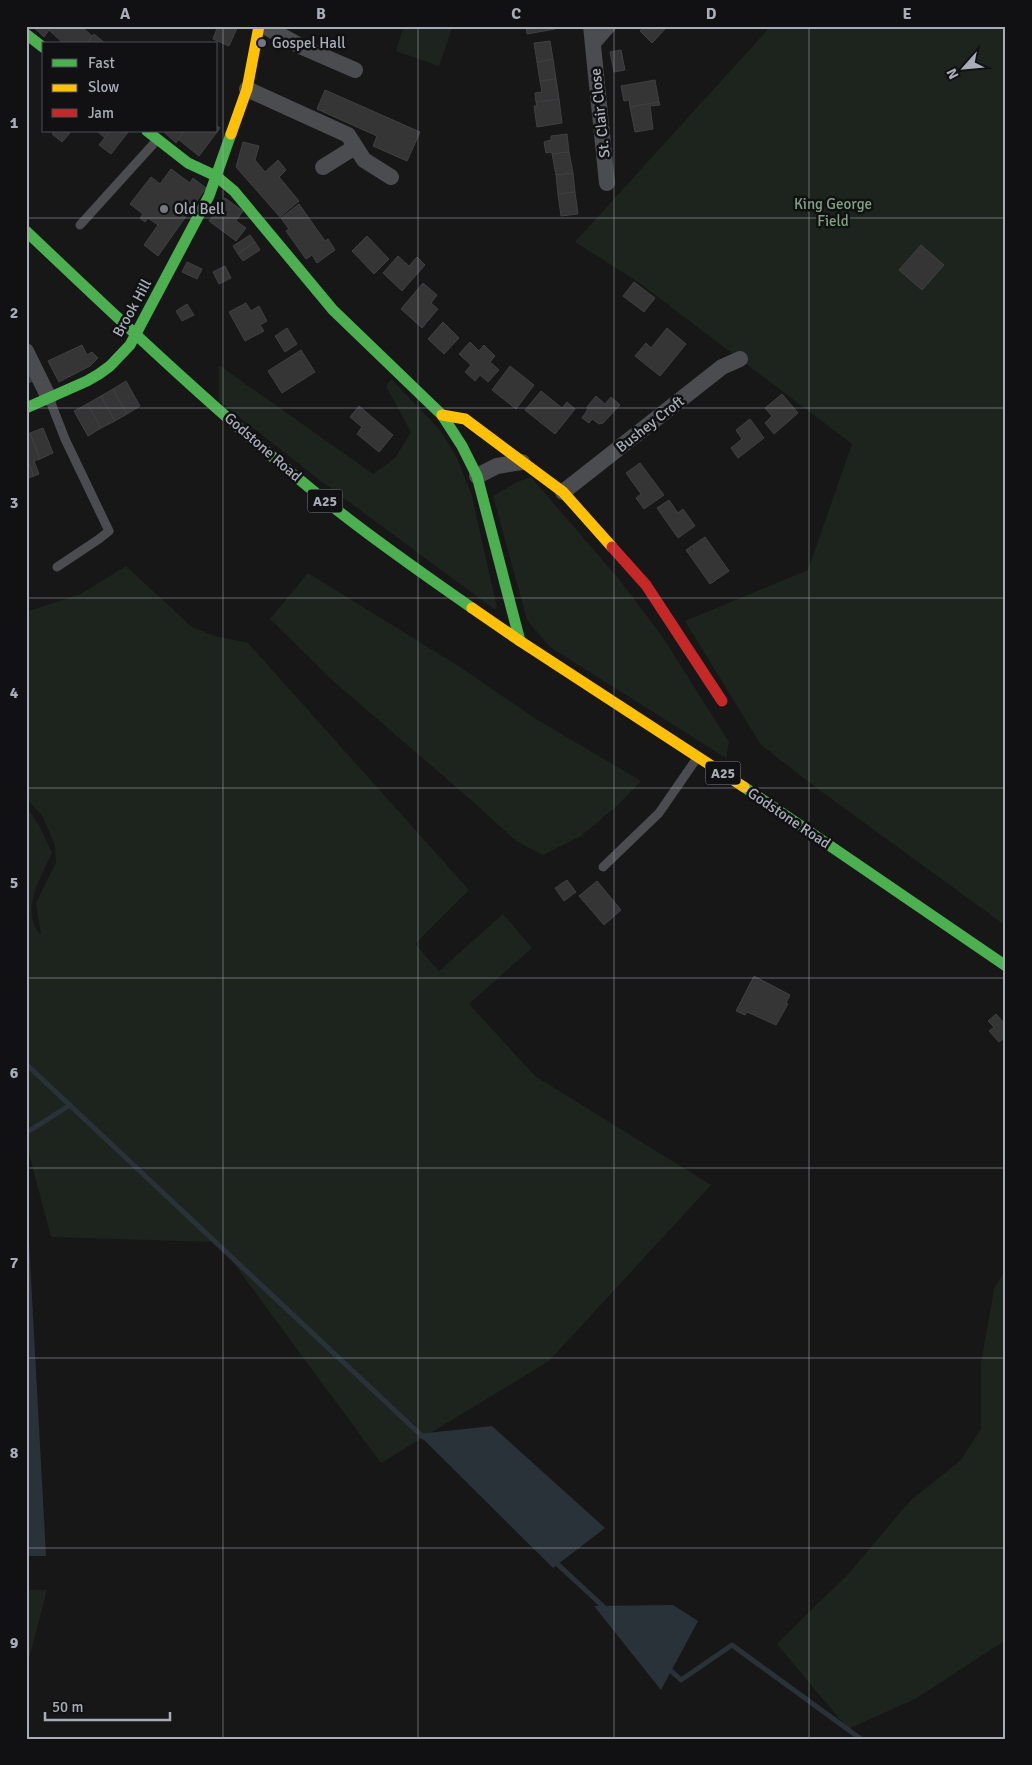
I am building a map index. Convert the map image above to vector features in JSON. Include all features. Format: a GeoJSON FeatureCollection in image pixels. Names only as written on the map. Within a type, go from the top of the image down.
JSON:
{"type":"FeatureCollection","features":[{"type":"Feature","properties":{"kind":"street","name":"Brook Hill"},"geometry":{"type":"LineString","coordinates":[[26,408],[99,374],[110,366],[130,345],[209,196],[247,89],[259,26]]}},
{"type":"Feature","properties":{"kind":"street"},"geometry":{"type":"LineString","coordinates":[[264,26],[302,47],[355,70]]}},
{"type":"Feature","properties":{"kind":"street","name":"St. Clair Close"},"geometry":{"type":"LineString","coordinates":[[591,26],[607,183]]}},
{"type":"Feature","properties":{"kind":"street"},"geometry":{"type":"LineString","coordinates":[[593,43],[608,26]]}},
{"type":"Feature","properties":{"kind":"street"},"geometry":{"type":"LineString","coordinates":[[26,34],[42,46]]}},
{"type":"Feature","properties":{"kind":"street"},"geometry":{"type":"LineString","coordinates":[[247,89],[348,136],[364,160],[391,177]]}},
{"type":"Feature","properties":{"kind":"street"},"geometry":{"type":"LineString","coordinates":[[148,132],[188,163],[216,176],[234,191],[333,310],[442,415],[462,446],[477,476],[520,640]]}},
{"type":"Feature","properties":{"kind":"street"},"geometry":{"type":"LineString","coordinates":[[323,167],[355,147]]}},
{"type":"Feature","properties":{"kind":"street","name":"Godstone Road"},"geometry":{"type":"LineString","coordinates":[[26,231],[144,343],[336,510],[422,574],[698,756],[1006,966]]}},
{"type":"Feature","properties":{"kind":"street"},"geometry":{"type":"LineString","coordinates":[[26,351],[49,398]]}},
{"type":"Feature","properties":{"kind":"street","name":"Bushey Croft"},"geometry":{"type":"LineString","coordinates":[[563,492],[722,367],[740,359]]}},
{"type":"Feature","properties":{"kind":"street"},"geometry":{"type":"LineString","coordinates":[[442,415],[465,419],[563,492],[646,584],[722,701]]}},
{"type":"Feature","properties":{"kind":"street"},"geometry":{"type":"LineString","coordinates":[[477,476],[497,466],[522,462]]}},
{"type":"Feature","properties":{"kind":"lane"},"geometry":{"type":"LineString","coordinates":[[80,224],[157,140]]}},
{"type":"Feature","properties":{"kind":"lane"},"geometry":{"type":"LineString","coordinates":[[49,398],[65,439],[109,531],[99,540],[57,567]]}},
{"type":"Feature","properties":{"kind":"lane"},"geometry":{"type":"LineString","coordinates":[[603,867],[659,813],[698,756]]}},
{"type":"Feature","properties":{"kind":"green space"},"geometry":{"type":"Polygon","coordinates":[[[404,26],[453,26],[439,66],[396,51],[404,26]]]}},
{"type":"Feature","properties":{"kind":"green space","name":"King George Field"},"geometry":{"type":"Polygon","coordinates":[[[771,26],[1006,27],[1006,926],[822,792],[761,745],[685,621],[808,570],[852,444],[638,282],[575,242],[771,26]]]}},
{"type":"Feature","properties":{"kind":"green space"},"geometry":{"type":"Polygon","coordinates":[[[219,365],[373,474],[395,458],[411,432],[386,386],[391,379],[440,430],[457,458],[472,496],[497,608],[494,609],[318,479],[219,401],[219,365]]]}},
{"type":"Feature","properties":{"kind":"green space"},"geometry":{"type":"Polygon","coordinates":[[[531,477],[618,578],[662,636],[729,742],[726,758],[550,647],[527,620],[493,496],[517,482],[531,477]]]}},
{"type":"Feature","properties":{"kind":"green space"},"geometry":{"type":"Polygon","coordinates":[[[126,566],[192,627],[215,636],[248,643],[469,890],[415,944],[439,971],[503,914],[532,948],[469,1004],[535,1076],[711,1185],[549,1361],[381,1463],[218,1242],[51,1237],[26,1142],[26,806],[40,827],[52,853],[38,883],[32,905],[32,916],[35,926],[41,935],[36,903],[56,863],[55,846],[43,817],[26,798],[26,612],[81,594],[126,566]]]}},
{"type":"Feature","properties":{"kind":"green space"},"geometry":{"type":"Polygon","coordinates":[[[308,573],[460,667],[536,719],[641,781],[618,805],[581,836],[543,855],[516,841],[332,680],[270,619],[308,573]]]}},
{"type":"Feature","properties":{"kind":"green space"},"geometry":{"type":"Polygon","coordinates":[[[1006,1269],[1006,1640],[915,1699],[848,1729],[777,1644],[851,1571],[910,1501],[961,1460],[981,1429],[981,1363],[994,1289],[1006,1269]]]}},
{"type":"Feature","properties":{"kind":"green space"},"geometry":{"type":"Polygon","coordinates":[[[26,1590],[47,1590],[26,1670],[26,1590]]]}},
{"type":"Feature","properties":{"kind":"shaded area"},"geometry":{"type":"Polygon","coordinates":[[[26,1187],[46,1556],[26,1556],[26,1187]]]}},
{"type":"Feature","properties":{"kind":"shaded area"},"geometry":{"type":"Polygon","coordinates":[[[492,1426],[605,1528],[553,1568],[418,1434],[492,1426]]]}},
{"type":"Feature","properties":{"kind":"shaded area"},"geometry":{"type":"Polygon","coordinates":[[[673,1605],[698,1621],[661,1690],[594,1606],[673,1605]]]}},
{"type":"Feature","properties":{"kind":"building"},"geometry":{"type":"Polygon","coordinates":[[[32,26],[52,26],[44,37],[32,26]]]}},
{"type":"Feature","properties":{"kind":"building"},"geometry":{"type":"Polygon","coordinates":[[[52,26],[81,26],[92,36],[88,42],[62,42],[49,30],[52,26]]]}},
{"type":"Feature","properties":{"kind":"building"},"geometry":{"type":"Polygon","coordinates":[[[218,26],[238,26],[229,46],[213,39],[218,26]]]}},
{"type":"Feature","properties":{"kind":"building"},"geometry":{"type":"Polygon","coordinates":[[[526,26],[554,26],[555,29],[527,34],[526,26]]]}},
{"type":"Feature","properties":{"kind":"building"},"geometry":{"type":"Polygon","coordinates":[[[644,26],[667,27],[652,43],[640,31],[644,26]]]}},
{"type":"Feature","properties":{"kind":"building"},"geometry":{"type":"Polygon","coordinates":[[[94,34],[104,42],[88,42],[94,34]]]}},
{"type":"Feature","properties":{"kind":"building"},"geometry":{"type":"Polygon","coordinates":[[[550,41],[553,59],[537,62],[534,43],[550,41]]]}},
{"type":"Feature","properties":{"kind":"building"},"geometry":{"type":"Polygon","coordinates":[[[621,50],[625,70],[614,72],[610,52],[621,50]]]}},
{"type":"Feature","properties":{"kind":"building"},"geometry":{"type":"Polygon","coordinates":[[[553,59],[556,79],[540,81],[537,62],[553,59]]]}},
{"type":"Feature","properties":{"kind":"building"},"geometry":{"type":"Polygon","coordinates":[[[556,79],[559,99],[536,102],[535,93],[542,92],[540,81],[556,79]]]}},
{"type":"Feature","properties":{"kind":"building"},"geometry":{"type":"Polygon","coordinates":[[[655,80],[659,102],[630,107],[629,100],[624,101],[621,86],[655,80]]]}},
{"type":"Feature","properties":{"kind":"building"},"geometry":{"type":"Polygon","coordinates":[[[325,90],[420,132],[407,161],[373,146],[377,136],[317,109],[325,90]]]}},
{"type":"Feature","properties":{"kind":"building"},"geometry":{"type":"Polygon","coordinates":[[[559,99],[562,123],[537,127],[534,106],[537,106],[536,102],[559,99]]]}},
{"type":"Feature","properties":{"kind":"building"},"geometry":{"type":"Polygon","coordinates":[[[659,102],[660,105],[650,106],[653,129],[635,132],[630,107],[659,102]]]}},
{"type":"Feature","properties":{"kind":"building"},"geometry":{"type":"Polygon","coordinates":[[[54,132],[70,133],[62,142],[52,134],[54,132]]]}},
{"type":"Feature","properties":{"kind":"building"},"geometry":{"type":"Polygon","coordinates":[[[98,132],[109,132],[105,138],[98,132]]]}},
{"type":"Feature","properties":{"kind":"building"},"geometry":{"type":"Polygon","coordinates":[[[109,132],[128,132],[111,154],[99,145],[109,132]]]}},
{"type":"Feature","properties":{"kind":"building"},"geometry":{"type":"Polygon","coordinates":[[[164,132],[183,132],[176,143],[164,132]]]}},
{"type":"Feature","properties":{"kind":"building"},"geometry":{"type":"Polygon","coordinates":[[[183,132],[217,132],[199,156],[178,139],[183,132]]]}},
{"type":"Feature","properties":{"kind":"building"},"geometry":{"type":"Polygon","coordinates":[[[567,134],[569,152],[546,153],[544,142],[551,140],[551,136],[567,134]]]}},
{"type":"Feature","properties":{"kind":"building"},"geometry":{"type":"Polygon","coordinates":[[[243,142],[259,146],[255,160],[265,172],[278,160],[286,170],[279,177],[299,201],[280,217],[236,167],[243,142]]]}},
{"type":"Feature","properties":{"kind":"building"},"geometry":{"type":"Polygon","coordinates":[[[569,152],[573,173],[556,175],[552,154],[569,152]]]}},
{"type":"Feature","properties":{"kind":"building","name":"Old Bell"},"geometry":{"type":"Polygon","coordinates":[[[171,169],[190,183],[193,178],[206,188],[158,256],[144,245],[158,225],[148,218],[145,222],[140,218],[143,214],[130,204],[151,177],[160,184],[171,169]]]}},
{"type":"Feature","properties":{"kind":"building"},"geometry":{"type":"Polygon","coordinates":[[[573,173],[575,192],[558,194],[556,175],[573,173]]]}},
{"type":"Feature","properties":{"kind":"building"},"geometry":{"type":"Polygon","coordinates":[[[575,192],[578,214],[561,216],[558,194],[575,192]]]}},
{"type":"Feature","properties":{"kind":"building"},"geometry":{"type":"Polygon","coordinates":[[[225,198],[243,211],[236,221],[246,228],[236,241],[209,221],[225,198]]]}},
{"type":"Feature","properties":{"kind":"building"},"geometry":{"type":"Polygon","coordinates":[[[299,204],[325,241],[328,239],[335,250],[317,263],[312,255],[306,259],[286,231],[289,229],[281,218],[299,204]]]}},
{"type":"Feature","properties":{"kind":"building"},"geometry":{"type":"Polygon","coordinates":[[[250,235],[255,242],[238,254],[233,246],[250,235]]]}},
{"type":"Feature","properties":{"kind":"building"},"geometry":{"type":"Polygon","coordinates":[[[367,236],[389,259],[374,274],[352,251],[367,236]]]}},
{"type":"Feature","properties":{"kind":"building"},"geometry":{"type":"Polygon","coordinates":[[[255,242],[260,250],[243,261],[238,254],[255,242]]]}},
{"type":"Feature","properties":{"kind":"building"},"geometry":{"type":"Polygon","coordinates":[[[921,245],[944,265],[922,290],[899,270],[921,245]]]}},
{"type":"Feature","properties":{"kind":"building"},"geometry":{"type":"Polygon","coordinates":[[[398,256],[409,266],[417,257],[425,265],[402,291],[383,273],[398,256]]]}},
{"type":"Feature","properties":{"kind":"building"},"geometry":{"type":"Polygon","coordinates":[[[187,262],[202,269],[197,279],[182,272],[187,262]]]}},
{"type":"Feature","properties":{"kind":"building"},"geometry":{"type":"Polygon","coordinates":[[[225,266],[231,278],[219,284],[213,272],[225,266]]]}},
{"type":"Feature","properties":{"kind":"building"},"geometry":{"type":"Polygon","coordinates":[[[634,282],[655,298],[644,312],[623,296],[634,282]]]}},
{"type":"Feature","properties":{"kind":"building"},"geometry":{"type":"Polygon","coordinates":[[[423,283],[437,295],[431,303],[438,309],[422,328],[401,309],[423,283]]]}},
{"type":"Feature","properties":{"kind":"building"},"geometry":{"type":"Polygon","coordinates":[[[246,303],[251,311],[259,306],[267,321],[260,325],[264,331],[245,341],[229,312],[246,303]]]}},
{"type":"Feature","properties":{"kind":"building"},"geometry":{"type":"Polygon","coordinates":[[[187,304],[194,315],[182,321],[176,311],[187,304]]]}},
{"type":"Feature","properties":{"kind":"building"},"geometry":{"type":"Polygon","coordinates":[[[443,322],[459,338],[444,354],[428,339],[443,322]]]}},
{"type":"Feature","properties":{"kind":"building"},"geometry":{"type":"Polygon","coordinates":[[[287,328],[297,344],[285,352],[275,336],[287,328]]]}},
{"type":"Feature","properties":{"kind":"building"},"geometry":{"type":"Polygon","coordinates":[[[667,328],[686,344],[660,376],[635,356],[646,343],[651,348],[667,328]]]}},
{"type":"Feature","properties":{"kind":"building"},"geometry":{"type":"Polygon","coordinates":[[[470,342],[479,351],[484,345],[495,356],[490,362],[499,370],[488,382],[480,375],[475,381],[465,372],[471,365],[459,354],[470,342]]]}},
{"type":"Feature","properties":{"kind":"building"},"geometry":{"type":"Polygon","coordinates":[[[82,345],[87,355],[92,352],[98,358],[90,366],[59,382],[48,361],[82,345]]]}},
{"type":"Feature","properties":{"kind":"building"},"geometry":{"type":"Polygon","coordinates":[[[301,350],[315,372],[282,393],[268,371],[301,350]]]}},
{"type":"Feature","properties":{"kind":"building"},"geometry":{"type":"Polygon","coordinates":[[[26,362],[35,380],[26,384],[26,362]]]}},
{"type":"Feature","properties":{"kind":"building"},"geometry":{"type":"Polygon","coordinates":[[[510,366],[534,385],[516,409],[492,390],[510,366]]]}},
{"type":"Feature","properties":{"kind":"building"},"geometry":{"type":"Polygon","coordinates":[[[126,381],[140,406],[127,414],[113,389],[126,381]]]}},
{"type":"Feature","properties":{"kind":"building"},"geometry":{"type":"Polygon","coordinates":[[[113,389],[127,414],[115,421],[101,396],[113,389]]]}},
{"type":"Feature","properties":{"kind":"building"},"geometry":{"type":"Polygon","coordinates":[[[541,391],[562,408],[567,402],[575,409],[555,434],[525,410],[541,391]]]}},
{"type":"Feature","properties":{"kind":"building"},"geometry":{"type":"Polygon","coordinates":[[[782,394],[798,413],[774,434],[765,423],[772,416],[765,408],[782,394]]]}},
{"type":"Feature","properties":{"kind":"building"},"geometry":{"type":"Polygon","coordinates":[[[101,396],[115,421],[101,428],[87,404],[101,396]]]}},
{"type":"Feature","properties":{"kind":"building"},"geometry":{"type":"Polygon","coordinates":[[[596,396],[605,404],[611,397],[620,405],[603,423],[599,424],[592,419],[589,423],[582,418],[588,409],[587,407],[596,396]]]}},
{"type":"Feature","properties":{"kind":"building"},"geometry":{"type":"Polygon","coordinates":[[[87,404],[101,428],[88,436],[74,411],[87,404]]]}},
{"type":"Feature","properties":{"kind":"building"},"geometry":{"type":"Polygon","coordinates":[[[359,406],[393,435],[379,452],[357,434],[362,427],[350,417],[359,406]]]}},
{"type":"Feature","properties":{"kind":"building"},"geometry":{"type":"Polygon","coordinates":[[[750,419],[764,438],[738,458],[731,448],[742,439],[736,430],[750,419]]]}},
{"type":"Feature","properties":{"kind":"building"},"geometry":{"type":"Polygon","coordinates":[[[43,428],[53,453],[40,459],[30,433],[43,428]]]}},
{"type":"Feature","properties":{"kind":"building"},"geometry":{"type":"Polygon","coordinates":[[[30,433],[40,459],[34,461],[39,474],[34,476],[26,457],[26,435],[30,433]]]}},
{"type":"Feature","properties":{"kind":"building"},"geometry":{"type":"Polygon","coordinates":[[[26,457],[34,476],[26,479],[26,457]]]}},
{"type":"Feature","properties":{"kind":"building"},"geometry":{"type":"Polygon","coordinates":[[[640,463],[664,495],[644,509],[636,498],[641,494],[626,473],[640,463]]]}},
{"type":"Feature","properties":{"kind":"building"},"geometry":{"type":"Polygon","coordinates":[[[669,500],[678,513],[683,509],[695,526],[678,538],[657,508],[669,500]]]}},
{"type":"Feature","properties":{"kind":"building"},"geometry":{"type":"Polygon","coordinates":[[[705,537],[729,571],[710,584],[686,550],[705,537]]]}},
{"type":"Feature","properties":{"kind":"building"},"geometry":{"type":"Polygon","coordinates":[[[567,880],[576,892],[564,901],[555,888],[567,880]]]}},
{"type":"Feature","properties":{"kind":"building"},"geometry":{"type":"Polygon","coordinates":[[[597,881],[621,910],[604,925],[579,896],[597,881]]]}},
{"type":"Feature","properties":{"kind":"building"},"geometry":{"type":"Polygon","coordinates":[[[754,976],[790,995],[786,1003],[788,1004],[776,1025],[747,1012],[745,1015],[736,1011],[754,976]]]}},
{"type":"Feature","properties":{"kind":"building"},"geometry":{"type":"Polygon","coordinates":[[[996,1014],[1004,1023],[1006,1021],[1006,1040],[1004,1038],[999,1042],[989,1031],[994,1027],[988,1021],[996,1014]]]}},
{"type":"Feature","properties":{"kind":"waterway"},"geometry":{"type":"LineString","coordinates":[[26,1064],[423,1437]]}},
{"type":"Feature","properties":{"kind":"waterway"},"geometry":{"type":"LineString","coordinates":[[26,1133],[70,1105]]}},
{"type":"Feature","properties":{"kind":"waterway"},"geometry":{"type":"LineString","coordinates":[[553,1560],[607,1610]]}},
{"type":"Feature","properties":{"kind":"waterway"},"geometry":{"type":"LineString","coordinates":[[667,1667],[681,1680],[732,1645],[861,1739]]}},
{"type":"Feature","properties":{"kind":"traffic: fast"},"geometry":{"type":"LineString","coordinates":[[26,34],[42,46]]}},
{"type":"Feature","properties":{"kind":"traffic: fast"},"geometry":{"type":"LineString","coordinates":[[148,132],[188,163],[216,176],[234,191],[333,310],[442,415],[462,446],[477,476],[520,641]]}},
{"type":"Feature","properties":{"kind":"traffic: fast"},"geometry":{"type":"LineString","coordinates":[[26,408],[99,374],[110,366],[130,345],[209,196],[231,134]]}},
{"type":"Feature","properties":{"kind":"traffic: fast"},"geometry":{"type":"LineString","coordinates":[[26,231],[178,374],[296,477],[370,535],[472,608]]}},
{"type":"Feature","properties":{"kind":"traffic: fast"},"geometry":{"type":"LineString","coordinates":[[744,787],[1006,966]]}},
{"type":"Feature","properties":{"kind":"traffic: slow"},"geometry":{"type":"LineString","coordinates":[[231,134],[247,89],[259,26]]}},
{"type":"Feature","properties":{"kind":"traffic: slow"},"geometry":{"type":"LineString","coordinates":[[442,415],[465,419],[563,492],[612,547]]}},
{"type":"Feature","properties":{"kind":"traffic: slow"},"geometry":{"type":"LineString","coordinates":[[472,608],[744,787]]}},
{"type":"Feature","properties":{"kind":"traffic: jam"},"geometry":{"type":"LineString","coordinates":[[612,547],[646,585],[722,701]]}},
{"type":"Feature","properties":{"kind":"place","name":"Gospel Hall"},"geometry":{"type":"Point","coordinates":[262,43]}},
{"type":"Feature","properties":{"kind":"place","name":"Old Bell"},"geometry":{"type":"Point","coordinates":[164,209]}}]}
